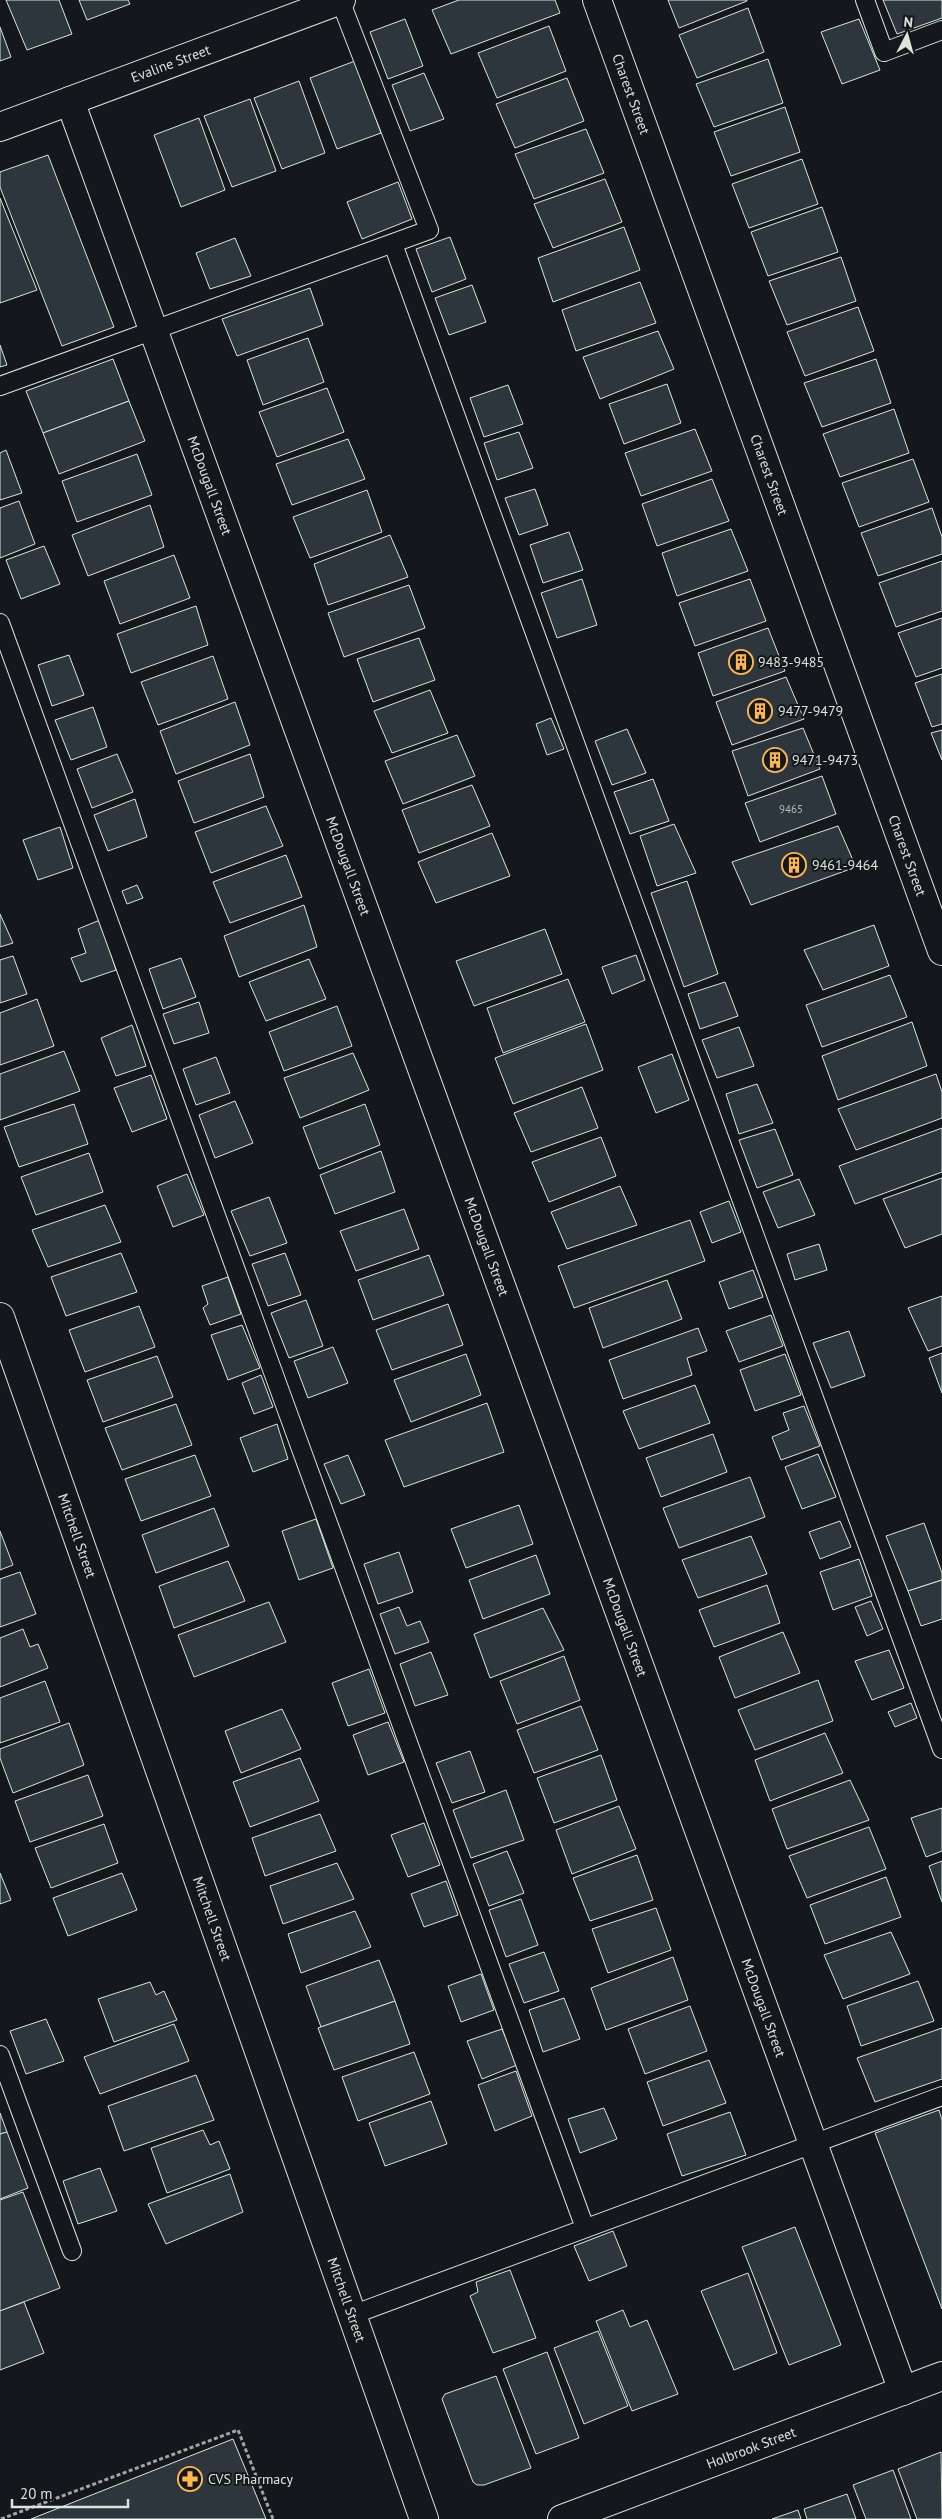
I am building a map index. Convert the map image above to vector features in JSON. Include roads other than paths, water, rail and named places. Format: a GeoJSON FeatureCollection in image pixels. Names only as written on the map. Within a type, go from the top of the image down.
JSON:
{"type":"FeatureCollection","features":[{"type":"Feature","properties":{"kind":"street","name":"Evaline Street"},"geometry":{"type":"LineString","coordinates":[[0,127],[341,0]]}},
{"type":"Feature","properties":{"kind":"street","name":"Charest Street"},"geometry":{"type":"LineString","coordinates":[[597,0],[942,951]]}},
{"type":"Feature","properties":{"kind":"street","name":"McDougall Street"},"geometry":{"type":"LineString","coordinates":[[70,101],[903,2391]]}},
{"type":"Feature","properties":{"kind":"street","name":"Mitchell Street"},"geometry":{"type":"LineString","coordinates":[[0,1317],[424,2519]]}},
{"type":"Feature","properties":{"kind":"street","name":"Holbrook Street"},"geometry":{"type":"LineString","coordinates":[[562,2519],[942,2376]]}},
{"type":"Feature","properties":{"kind":"lane"},"geometry":{"type":"LineString","coordinates":[[0,386],[429,230],[341,0]]}},
{"type":"Feature","properties":{"kind":"lane"},"geometry":{"type":"LineString","coordinates":[[865,0],[884,52],[942,30]]}},
{"type":"Feature","properties":{"kind":"lane"},"geometry":{"type":"LineString","coordinates":[[393,244],[942,1749]]}},
{"type":"Feature","properties":{"kind":"lane"},"geometry":{"type":"LineString","coordinates":[[0,622],[586,2228]]}},
{"type":"Feature","properties":{"kind":"lane"},"geometry":{"type":"LineString","coordinates":[[0,2055],[72,2251]]}},
{"type":"Feature","properties":{"kind":"lane"},"geometry":{"type":"LineString","coordinates":[[352,2315],[942,2096]]}},
{"type":"Feature","properties":{"kind":"place","name":"9483-9485"},"geometry":{"type":"Point","coordinates":[741,662]}},
{"type":"Feature","properties":{"kind":"place","name":"9477-9479"},"geometry":{"type":"Point","coordinates":[760,711]}},
{"type":"Feature","properties":{"kind":"place","name":"9471-9473"},"geometry":{"type":"Point","coordinates":[775,760]}},
{"type":"Feature","properties":{"kind":"place","name":"9461-9464"},"geometry":{"type":"Point","coordinates":[794,865]}},
{"type":"Feature","properties":{"kind":"place","name":"CVS Pharmacy"},"geometry":{"type":"Point","coordinates":[190,2479]}}]}
